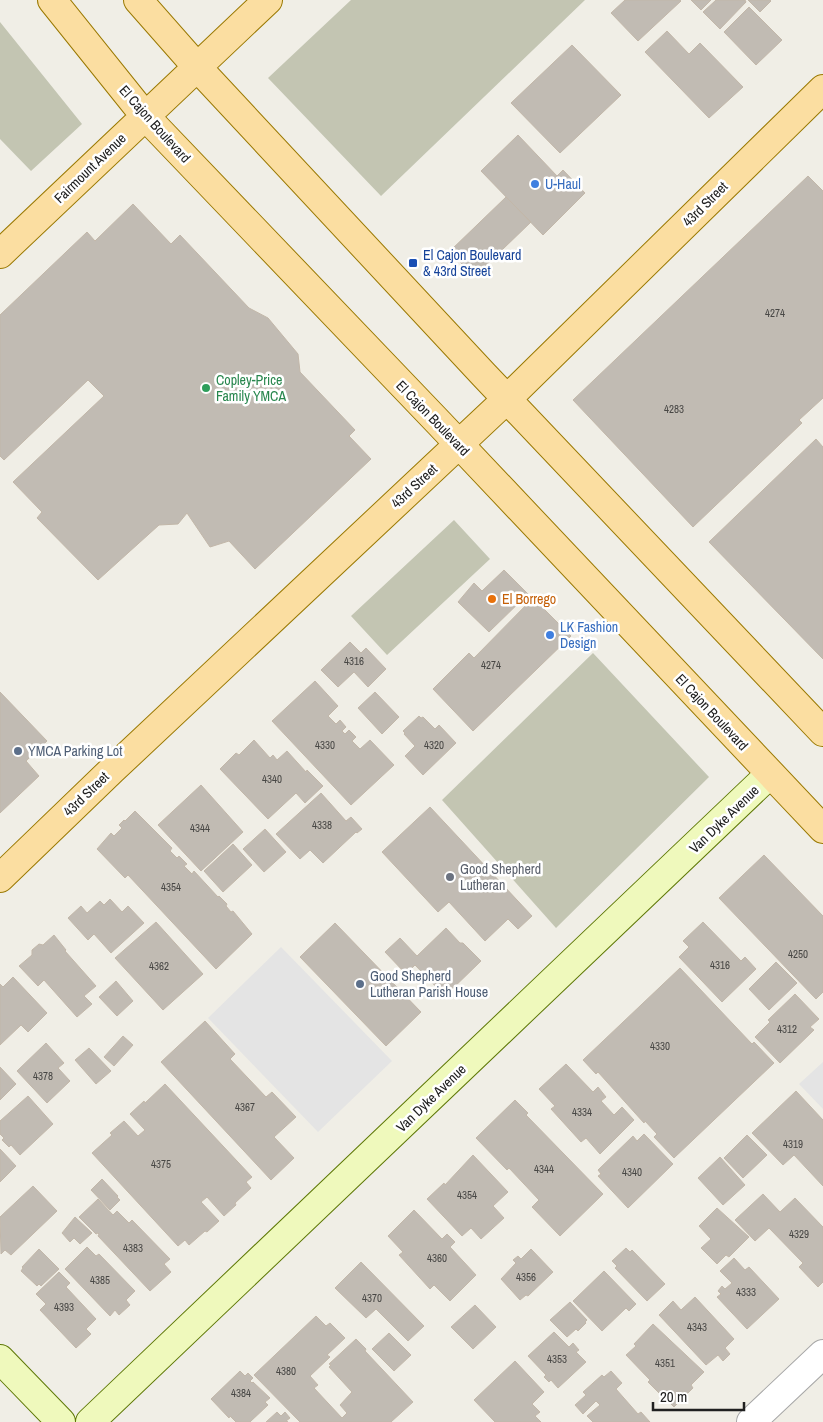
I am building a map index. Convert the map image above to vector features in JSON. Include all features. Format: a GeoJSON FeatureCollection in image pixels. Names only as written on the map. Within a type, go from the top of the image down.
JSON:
{"type":"FeatureCollection","features":[{"type":"Feature","properties":{"kind":"main road","name":"El Cajon Boulevard"},"geometry":{"type":"LineString","coordinates":[[52,0],[145,116],[823,829]]}},
{"type":"Feature","properties":{"kind":"main road"},"geometry":{"type":"LineString","coordinates":[[138,0],[197,67],[506,399],[822,729]]}},
{"type":"Feature","properties":{"kind":"main road","name":"Fairmount Avenue"},"geometry":{"type":"LineString","coordinates":[[0,254],[268,0]]}},
{"type":"Feature","properties":{"kind":"main road","name":"43rd Street"},"geometry":{"type":"LineString","coordinates":[[0,878],[126,756],[506,399],[823,89]]}},
{"type":"Feature","properties":{"kind":"street","name":"Van Dyke Avenue"},"geometry":{"type":"LineString","coordinates":[[90,1422],[770,774]]}},
{"type":"Feature","properties":{"kind":"street"},"geometry":{"type":"LineString","coordinates":[[751,1422],[823,1354]]}},
{"type":"Feature","properties":{"kind":"street"},"geometry":{"type":"LineString","coordinates":[[0,1359],[61,1422]]}},
{"type":"Feature","properties":{"kind":"shaded area"},"geometry":{"type":"Polygon","coordinates":[[[351,0],[585,0],[381,196],[268,78],[351,0]]]}},
{"type":"Feature","properties":{"kind":"shaded area"},"geometry":{"type":"Polygon","coordinates":[[[0,22],[82,124],[31,171],[0,139],[0,22]]]}},
{"type":"Feature","properties":{"kind":"shaded area"},"geometry":{"type":"Polygon","coordinates":[[[454,520],[490,559],[387,655],[351,616],[454,520]]]}},
{"type":"Feature","properties":{"kind":"shaded area"},"geometry":{"type":"Polygon","coordinates":[[[593,653],[709,777],[556,928],[442,800],[593,653]]]}},
{"type":"Feature","properties":{"kind":"shaded area"},"geometry":{"type":"Polygon","coordinates":[[[281,947],[392,1061],[318,1132],[208,1018],[281,947]]]}},
{"type":"Feature","properties":{"kind":"shaded area"},"geometry":{"type":"Polygon","coordinates":[[[823,1062],[823,1109],[799,1084],[823,1062]]]}},
{"type":"Feature","properties":{"kind":"building"},"geometry":{"type":"Polygon","coordinates":[[[625,0],[681,1],[638,41],[611,13],[625,0]]]}},
{"type":"Feature","properties":{"kind":"building"},"geometry":{"type":"Polygon","coordinates":[[[691,0],[711,0],[701,10],[691,0]]]}},
{"type":"Feature","properties":{"kind":"building"},"geometry":{"type":"Polygon","coordinates":[[[716,0],[745,0],[746,2],[720,29],[703,12],[716,0]]]}},
{"type":"Feature","properties":{"kind":"building"},"geometry":{"type":"Polygon","coordinates":[[[748,0],[770,0],[771,1],[760,12],[748,0]]]}},
{"type":"Feature","properties":{"kind":"building"},"geometry":{"type":"Polygon","coordinates":[[[749,7],[782,40],[756,65],[724,32],[749,7]]]}},
{"type":"Feature","properties":{"kind":"building"},"geometry":{"type":"Polygon","coordinates":[[[667,31],[689,54],[700,43],[743,87],[709,118],[645,52],[667,31]]]}},
{"type":"Feature","properties":{"kind":"building"},"geometry":{"type":"Polygon","coordinates":[[[572,45],[621,95],[560,153],[511,103],[572,45]]]}},
{"type":"Feature","properties":{"kind":"building","name":"U-Haul"},"geometry":{"type":"Polygon","coordinates":[[[518,135],[557,176],[563,170],[585,193],[543,235],[481,171],[518,135]]]}},
{"type":"Feature","properties":{"kind":"building"},"geometry":{"type":"Polygon","coordinates":[[[808,176],[823,191],[823,398],[799,420],[802,423],[693,527],[573,400],[808,176]]]}},
{"type":"Feature","properties":{"kind":"building"},"geometry":{"type":"Polygon","coordinates":[[[506,197],[531,222],[474,277],[450,251],[506,197]]]}},
{"type":"Feature","properties":{"kind":"building","name":"Copley-Price Family YMCA"},"geometry":{"type":"Polygon","coordinates":[[[133,204],[171,244],[180,235],[249,308],[268,318],[298,354],[300,372],[355,430],[349,436],[371,459],[255,569],[229,541],[210,547],[187,513],[178,524],[159,525],[98,580],[37,518],[42,512],[13,482],[104,396],[88,380],[4,460],[0,456],[0,315],[87,232],[95,241],[133,204]]]}},
{"type":"Feature","properties":{"kind":"building"},"geometry":{"type":"Polygon","coordinates":[[[816,439],[823,447],[823,659],[709,542],[816,439]]]}},
{"type":"Feature","properties":{"kind":"building","name":"El Borrego"},"geometry":{"type":"Polygon","coordinates":[[[504,570],[528,594],[489,632],[458,602],[474,583],[482,591],[504,570]]]}},
{"type":"Feature","properties":{"kind":"building"},"geometry":{"type":"Polygon","coordinates":[[[533,598],[571,636],[473,731],[433,689],[469,653],[474,658],[533,598]]]}},
{"type":"Feature","properties":{"kind":"building"},"geometry":{"type":"Polygon","coordinates":[[[350,642],[361,653],[366,648],[386,669],[368,687],[354,672],[338,687],[321,670],[350,642]]]}},
{"type":"Feature","properties":{"kind":"building"},"geometry":{"type":"Polygon","coordinates":[[[315,681],[338,706],[328,716],[336,724],[340,720],[346,727],[342,731],[345,734],[349,730],[356,737],[352,741],[360,749],[370,740],[394,765],[351,805],[272,721],[315,681]]]}},
{"type":"Feature","properties":{"kind":"building","name":"YMCA Parking Lot"},"geometry":{"type":"Polygon","coordinates":[[[0,692],[47,741],[26,761],[39,776],[0,813],[0,692]]]}},
{"type":"Feature","properties":{"kind":"building"},"geometry":{"type":"Polygon","coordinates":[[[375,692],[399,717],[382,734],[358,708],[375,692]]]}},
{"type":"Feature","properties":{"kind":"building"},"geometry":{"type":"Polygon","coordinates":[[[419,716],[423,717],[435,729],[439,725],[456,743],[423,775],[405,756],[415,746],[403,731],[419,716]]]}},
{"type":"Feature","properties":{"kind":"building"},"geometry":{"type":"Polygon","coordinates":[[[254,740],[270,758],[273,755],[277,760],[287,751],[306,772],[307,770],[323,786],[305,803],[296,793],[268,819],[220,769],[236,753],[239,755],[254,740]]]}},
{"type":"Feature","properties":{"kind":"building"},"geometry":{"type":"Polygon","coordinates":[[[201,785],[243,832],[201,871],[158,825],[201,785]]]}},
{"type":"Feature","properties":{"kind":"building"},"geometry":{"type":"Polygon","coordinates":[[[321,793],[346,821],[351,817],[362,829],[356,832],[323,863],[310,850],[300,859],[276,834],[321,793]]]}},
{"type":"Feature","properties":{"kind":"building","name":"Good Shepherd Lutheran"},"geometry":{"type":"Polygon","coordinates":[[[430,807],[532,916],[518,929],[508,919],[485,941],[449,902],[438,912],[382,852],[430,807]]]}},
{"type":"Feature","properties":{"kind":"building"},"geometry":{"type":"Polygon","coordinates":[[[135,811],[172,848],[170,851],[187,864],[184,866],[192,874],[194,871],[227,904],[226,906],[231,912],[233,911],[252,934],[216,969],[128,875],[125,878],[97,849],[111,833],[114,836],[122,828],[119,825],[135,811]]]}},
{"type":"Feature","properties":{"kind":"building"},"geometry":{"type":"Polygon","coordinates":[[[265,829],[286,852],[264,872],[243,849],[265,829]]]}},
{"type":"Feature","properties":{"kind":"building"},"geometry":{"type":"Polygon","coordinates":[[[233,844],[252,865],[223,892],[204,871],[233,844]]]}},
{"type":"Feature","properties":{"kind":"building"},"geometry":{"type":"Polygon","coordinates":[[[764,855],[823,916],[823,992],[816,999],[719,898],[764,855]]]}},
{"type":"Feature","properties":{"kind":"building"},"geometry":{"type":"Polygon","coordinates":[[[110,899],[122,912],[128,906],[144,923],[111,953],[94,934],[88,940],[68,918],[81,906],[87,913],[100,901],[104,905],[110,899]]]}},
{"type":"Feature","properties":{"kind":"building"},"geometry":{"type":"Polygon","coordinates":[[[156,922],[203,974],[163,1010],[115,958],[156,922]]]}},
{"type":"Feature","properties":{"kind":"building"},"geometry":{"type":"Polygon","coordinates":[[[703,922],[741,961],[745,957],[756,969],[722,1002],[679,957],[689,947],[683,941],[703,922]]]}},
{"type":"Feature","properties":{"kind":"building","name":"Good Shepherd Lutheran Parish House"},"geometry":{"type":"Polygon","coordinates":[[[335,923],[421,1012],[386,1046],[300,957],[335,923]]]}},
{"type":"Feature","properties":{"kind":"building"},"geometry":{"type":"Polygon","coordinates":[[[446,928],[481,961],[445,996],[415,965],[406,974],[385,952],[400,938],[417,956],[446,928]]]}},
{"type":"Feature","properties":{"kind":"building"},"geometry":{"type":"Polygon","coordinates":[[[54,935],[65,951],[96,986],[84,996],[92,1004],[77,1017],[44,980],[38,986],[19,966],[32,955],[32,950],[39,944],[43,945],[54,935]]]}},
{"type":"Feature","properties":{"kind":"building"},"geometry":{"type":"Polygon","coordinates":[[[776,962],[797,983],[769,1010],[749,989],[776,962]]]}},
{"type":"Feature","properties":{"kind":"building"},"geometry":{"type":"Polygon","coordinates":[[[680,968],[752,1044],[754,1042],[774,1063],[674,1158],[654,1137],[657,1134],[645,1121],[644,1123],[598,1072],[596,1074],[583,1060],[680,968]]]}},
{"type":"Feature","properties":{"kind":"building"},"geometry":{"type":"Polygon","coordinates":[[[13,977],[47,1013],[28,1032],[21,1025],[0,1045],[0,984],[3,987],[13,977]]]}},
{"type":"Feature","properties":{"kind":"building"},"geometry":{"type":"Polygon","coordinates":[[[116,981],[133,1001],[117,1016],[99,997],[116,981]]]}},
{"type":"Feature","properties":{"kind":"building"},"geometry":{"type":"Polygon","coordinates":[[[795,994],[819,1019],[810,1027],[814,1030],[780,1063],[755,1037],[770,1022],[768,1020],[795,994]]]}},
{"type":"Feature","properties":{"kind":"building"},"geometry":{"type":"Polygon","coordinates":[[[205,1021],[235,1054],[230,1059],[266,1097],[272,1092],[296,1117],[274,1137],[294,1158],[271,1180],[161,1062],[205,1021]]]}},
{"type":"Feature","properties":{"kind":"building"},"geometry":{"type":"Polygon","coordinates":[[[123,1036],[133,1045],[114,1066],[104,1057],[123,1036]]]}},
{"type":"Feature","properties":{"kind":"building"},"geometry":{"type":"Polygon","coordinates":[[[46,1043],[64,1063],[58,1068],[70,1081],[47,1103],[17,1071],[46,1043]]]}},
{"type":"Feature","properties":{"kind":"building"},"geometry":{"type":"Polygon","coordinates":[[[89,1048],[111,1071],[96,1084],[75,1060],[89,1048]]]}},
{"type":"Feature","properties":{"kind":"building"},"geometry":{"type":"Polygon","coordinates":[[[566,1064],[593,1092],[598,1087],[606,1097],[601,1101],[614,1115],[622,1107],[634,1120],[600,1154],[586,1138],[581,1142],[551,1109],[555,1106],[539,1089],[566,1064]]]}},
{"type":"Feature","properties":{"kind":"building"},"geometry":{"type":"Polygon","coordinates":[[[0,1067],[16,1084],[0,1100],[0,1067]]]}},
{"type":"Feature","properties":{"kind":"building"},"geometry":{"type":"Polygon","coordinates":[[[165,1084],[252,1177],[246,1182],[251,1188],[224,1216],[207,1197],[201,1202],[219,1221],[189,1245],[185,1240],[178,1246],[92,1153],[124,1121],[138,1136],[145,1130],[130,1114],[165,1084]]]}},
{"type":"Feature","properties":{"kind":"building"},"geometry":{"type":"Polygon","coordinates":[[[796,1091],[823,1120],[823,1186],[794,1155],[783,1165],[752,1133],[796,1091]]]}},
{"type":"Feature","properties":{"kind":"building"},"geometry":{"type":"Polygon","coordinates":[[[28,1096],[53,1124],[20,1155],[11,1145],[9,1147],[2,1140],[4,1138],[0,1134],[0,1121],[28,1096]]]}},
{"type":"Feature","properties":{"kind":"building"},"geometry":{"type":"Polygon","coordinates":[[[515,1100],[528,1113],[526,1115],[603,1194],[560,1236],[532,1207],[539,1200],[509,1168],[507,1170],[476,1138],[515,1100]]]}},
{"type":"Feature","properties":{"kind":"building"},"geometry":{"type":"Polygon","coordinates":[[[644,1134],[673,1164],[628,1208],[598,1176],[601,1174],[598,1170],[633,1136],[637,1141],[644,1134]]]}},
{"type":"Feature","properties":{"kind":"building"},"geometry":{"type":"Polygon","coordinates":[[[747,1135],[767,1155],[743,1178],[724,1158],[747,1135]]]}},
{"type":"Feature","properties":{"kind":"building"},"geometry":{"type":"Polygon","coordinates":[[[0,1149],[16,1166],[0,1182],[0,1149]]]}},
{"type":"Feature","properties":{"kind":"building"},"geometry":{"type":"Polygon","coordinates":[[[473,1155],[508,1192],[493,1206],[504,1218],[481,1239],[471,1228],[462,1236],[427,1199],[444,1183],[445,1185],[473,1155]]]}},
{"type":"Feature","properties":{"kind":"building"},"geometry":{"type":"Polygon","coordinates":[[[720,1157],[745,1185],[723,1205],[698,1178],[720,1157]]]}},
{"type":"Feature","properties":{"kind":"building"},"geometry":{"type":"Polygon","coordinates":[[[102,1179],[120,1200],[110,1210],[91,1190],[102,1179]]]}},
{"type":"Feature","properties":{"kind":"building"},"geometry":{"type":"Polygon","coordinates":[[[33,1186],[57,1211],[11,1255],[5,1250],[1,1254],[0,1217],[33,1186]]]}},
{"type":"Feature","properties":{"kind":"building"},"geometry":{"type":"Polygon","coordinates":[[[763,1194],[780,1212],[795,1198],[823,1227],[823,1282],[818,1287],[799,1267],[803,1263],[769,1228],[755,1241],[735,1220],[763,1194]]]}},
{"type":"Feature","properties":{"kind":"building"},"geometry":{"type":"Polygon","coordinates":[[[98,1199],[113,1215],[117,1211],[129,1223],[132,1220],[170,1259],[164,1264],[171,1272],[150,1291],[98,1236],[99,1234],[96,1234],[79,1217],[98,1199]]]}},
{"type":"Feature","properties":{"kind":"building"},"geometry":{"type":"Polygon","coordinates":[[[717,1208],[749,1237],[729,1257],[726,1255],[717,1264],[701,1248],[711,1239],[699,1226],[717,1208]]]}},
{"type":"Feature","properties":{"kind":"building"},"geometry":{"type":"Polygon","coordinates":[[[414,1210],[442,1239],[447,1234],[455,1242],[450,1247],[476,1275],[450,1301],[434,1285],[430,1289],[399,1255],[403,1252],[388,1236],[414,1210]]]}},
{"type":"Feature","properties":{"kind":"building"},"geometry":{"type":"Polygon","coordinates":[[[75,1217],[92,1233],[80,1244],[74,1238],[70,1242],[62,1233],[75,1217]]]}},
{"type":"Feature","properties":{"kind":"building"},"geometry":{"type":"Polygon","coordinates":[[[87,1247],[96,1256],[99,1254],[135,1291],[126,1300],[130,1305],[119,1315],[115,1310],[110,1316],[65,1269],[87,1247]]]}},
{"type":"Feature","properties":{"kind":"building"},"geometry":{"type":"Polygon","coordinates":[[[626,1248],[630,1252],[632,1250],[665,1284],[647,1301],[615,1268],[617,1266],[612,1261],[626,1248]]]}},
{"type":"Feature","properties":{"kind":"building"},"geometry":{"type":"Polygon","coordinates":[[[39,1249],[59,1269],[41,1286],[39,1284],[37,1286],[21,1271],[22,1267],[39,1249]]]}},
{"type":"Feature","properties":{"kind":"building"},"geometry":{"type":"Polygon","coordinates":[[[531,1249],[553,1272],[528,1296],[526,1295],[520,1300],[501,1279],[516,1263],[513,1260],[518,1256],[521,1259],[531,1249]]]}},
{"type":"Feature","properties":{"kind":"building"},"geometry":{"type":"Polygon","coordinates":[[[734,1258],[745,1270],[749,1267],[779,1299],[747,1329],[717,1297],[721,1294],[718,1291],[722,1286],[725,1289],[732,1283],[720,1271],[734,1258]]]}},
{"type":"Feature","properties":{"kind":"building"},"geometry":{"type":"Polygon","coordinates":[[[361,1262],[424,1326],[408,1341],[376,1309],[366,1318],[335,1288],[361,1262]]]}},
{"type":"Feature","properties":{"kind":"building"},"geometry":{"type":"Polygon","coordinates":[[[604,1271],[636,1304],[629,1311],[626,1308],[602,1331],[573,1301],[604,1271]]]}},
{"type":"Feature","properties":{"kind":"building"},"geometry":{"type":"Polygon","coordinates":[[[59,1272],[70,1283],[66,1287],[96,1319],[86,1329],[91,1334],[76,1348],[40,1310],[46,1304],[36,1294],[59,1272]]]}},
{"type":"Feature","properties":{"kind":"building"},"geometry":{"type":"Polygon","coordinates":[[[695,1297],[734,1339],[725,1348],[730,1354],[723,1361],[718,1355],[706,1365],[659,1315],[673,1301],[681,1310],[695,1297]]]}},
{"type":"Feature","properties":{"kind":"building"},"geometry":{"type":"Polygon","coordinates":[[[570,1302],[587,1320],[578,1331],[576,1329],[567,1337],[550,1320],[570,1302]]]}},
{"type":"Feature","properties":{"kind":"building"},"geometry":{"type":"Polygon","coordinates":[[[475,1305],[496,1327],[473,1349],[451,1327],[475,1305]]]}},
{"type":"Feature","properties":{"kind":"building"},"geometry":{"type":"Polygon","coordinates":[[[316,1316],[326,1326],[330,1323],[345,1338],[327,1355],[330,1357],[310,1376],[318,1385],[314,1388],[342,1418],[347,1413],[340,1405],[352,1392],[329,1367],[331,1365],[329,1364],[356,1339],[413,1402],[391,1422],[300,1422],[254,1375],[316,1316]]]}},
{"type":"Feature","properties":{"kind":"building"},"geometry":{"type":"Polygon","coordinates":[[[653,1324],[704,1372],[691,1385],[693,1388],[674,1407],[671,1402],[648,1382],[650,1380],[626,1355],[636,1346],[634,1344],[653,1324]]]}},
{"type":"Feature","properties":{"kind":"building"},"geometry":{"type":"Polygon","coordinates":[[[554,1332],[569,1347],[573,1343],[579,1350],[576,1352],[586,1362],[558,1388],[551,1380],[549,1382],[544,1377],[546,1375],[528,1356],[554,1332]]]}},
{"type":"Feature","properties":{"kind":"building"},"geometry":{"type":"Polygon","coordinates":[[[389,1333],[411,1355],[394,1371],[372,1349],[389,1333]]]}},
{"type":"Feature","properties":{"kind":"building"},"geometry":{"type":"Polygon","coordinates":[[[515,1361],[544,1392],[532,1404],[540,1412],[535,1416],[541,1422],[495,1422],[474,1400],[515,1361]]]}},
{"type":"Feature","properties":{"kind":"building"},"geometry":{"type":"Polygon","coordinates":[[[240,1371],[245,1376],[248,1373],[253,1378],[250,1381],[270,1398],[265,1402],[268,1405],[250,1422],[236,1422],[230,1416],[229,1418],[211,1399],[240,1371]]]}},
{"type":"Feature","properties":{"kind":"building"},"geometry":{"type":"Polygon","coordinates":[[[611,1371],[622,1383],[616,1389],[638,1414],[641,1412],[650,1422],[593,1422],[587,1416],[600,1405],[596,1401],[583,1414],[575,1405],[586,1395],[583,1392],[602,1375],[604,1377],[611,1371]]]}},
{"type":"Feature","properties":{"kind":"building"},"geometry":{"type":"Polygon","coordinates":[[[277,1412],[281,1416],[285,1412],[290,1418],[286,1421],[288,1422],[266,1422],[277,1412]]]}},
{"type":"Feature","properties":{"kind":"place","name":"U-Haul"},"geometry":{"type":"Point","coordinates":[535,184]}},
{"type":"Feature","properties":{"kind":"place","name":"El Cajon Boulevard & 43rd Street"},"geometry":{"type":"Point","coordinates":[413,263]}},
{"type":"Feature","properties":{"kind":"place","name":"Copley-Price Family YMCA"},"geometry":{"type":"Point","coordinates":[206,388]}},
{"type":"Feature","properties":{"kind":"place","name":"El Borrego"},"geometry":{"type":"Point","coordinates":[492,599]}},
{"type":"Feature","properties":{"kind":"place","name":"LK Fashion Design"},"geometry":{"type":"Point","coordinates":[550,635]}},
{"type":"Feature","properties":{"kind":"place","name":"YMCA Parking Lot"},"geometry":{"type":"Point","coordinates":[18,751]}},
{"type":"Feature","properties":{"kind":"place","name":"Good Shepherd Lutheran"},"geometry":{"type":"Point","coordinates":[450,877]}},
{"type":"Feature","properties":{"kind":"place","name":"Good Shepherd Lutheran Parish House"},"geometry":{"type":"Point","coordinates":[360,984]}}]}
